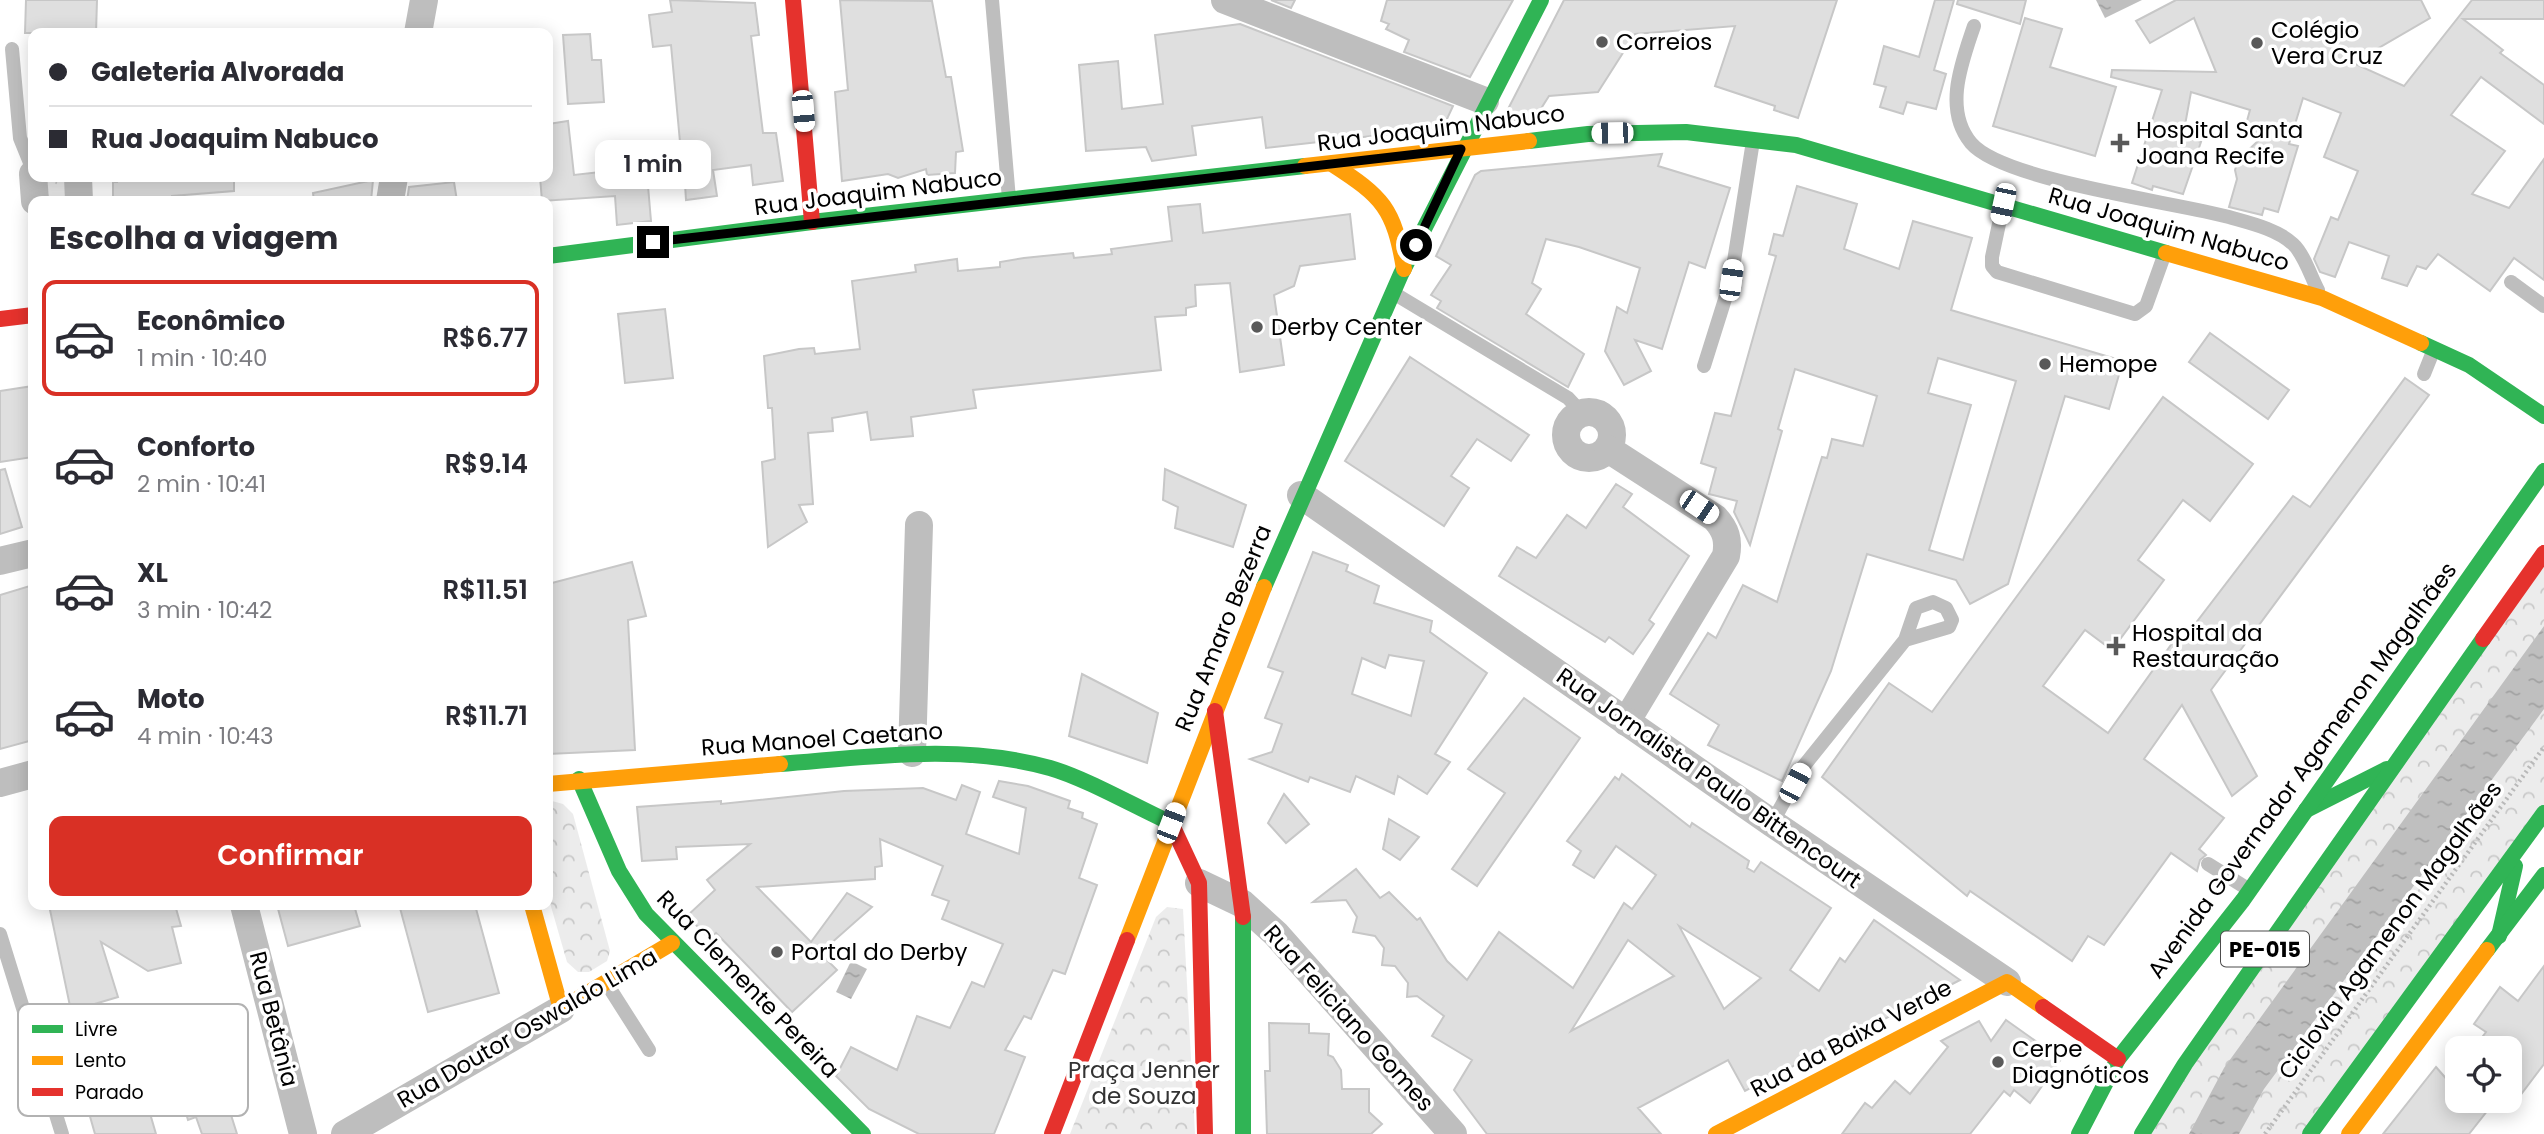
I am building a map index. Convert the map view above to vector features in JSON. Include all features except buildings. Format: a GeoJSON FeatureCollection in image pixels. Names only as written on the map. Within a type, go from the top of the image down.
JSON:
{"type":"FeatureCollection","features":[{"type":"Feature","properties":{"kind":"main road"},"geometry":{"type":"LineString","coordinates":[[793,0],[812,222]]}},
{"type":"Feature","properties":{"kind":"main road","name":"Rua Amaro Bezerra"},"geometry":{"type":"LineString","coordinates":[[1052,1134],[1301,495],[1461,149],[1541,0]]}},
{"type":"Feature","properties":{"kind":"main road","name":"Rua Joaquim Nabuco"},"geometry":{"type":"LineString","coordinates":[[553,255],[812,222],[1588,134],[1686,132],[1796,145],[2322,298],[2469,365],[2544,416]]}},
{"type":"Feature","properties":{"kind":"main road"},"geometry":{"type":"LineString","coordinates":[[1332,164],[1367,186],[1389,207],[1400,238],[1405,269]]}},
{"type":"Feature","properties":{"kind":"main road"},"geometry":{"type":"LineString","coordinates":[[0,319],[28,316]]}},
{"type":"Feature","properties":{"kind":"main road"},"geometry":{"type":"LineString","coordinates":[[2508,392],[2544,396]]}},
{"type":"Feature","properties":{"kind":"main road","name":"Avenida Governador Agamenon Magalhães"},"geometry":{"type":"LineString","coordinates":[[2080,1134],[2118,1059],[2250,890],[2544,471]]}},
{"type":"Feature","properties":{"kind":"main road","name":"PE-015"},"geometry":{"type":"LineString","coordinates":[[2142,1134],[2189,1057],[2544,554]]}},
{"type":"Feature","properties":{"kind":"main road"},"geometry":{"type":"LineString","coordinates":[[1215,710],[1243,904],[1243,1134]]}},
{"type":"Feature","properties":{"kind":"main road","name":"Rua Manoel Caetano"},"geometry":{"type":"LineString","coordinates":[[553,783],[912,753],[961,753],[1051,768],[1171,823]]}},
{"type":"Feature","properties":{"kind":"main road"},"geometry":{"type":"LineString","coordinates":[[2306,810],[2392,767]]}},
{"type":"Feature","properties":{"kind":"main road","name":"Rua Clemente Pereira"},"geometry":{"type":"LineString","coordinates":[[579,779],[619,871],[646,914],[863,1134]]}},
{"type":"Feature","properties":{"kind":"main road"},"geometry":{"type":"LineString","coordinates":[[2310,1134],[2544,813]]}},
{"type":"Feature","properties":{"kind":"main road"},"geometry":{"type":"LineString","coordinates":[[1171,823],[1199,883],[1205,1134]]}},
{"type":"Feature","properties":{"kind":"main road"},"geometry":{"type":"LineString","coordinates":[[2499,936],[2519,849]]}},
{"type":"Feature","properties":{"kind":"main road"},"geometry":{"type":"LineString","coordinates":[[2349,1134],[2377,1092],[2544,875]]}},
{"type":"Feature","properties":{"kind":"main road"},"geometry":{"type":"LineString","coordinates":[[533,910],[561,1009]]}},
{"type":"Feature","properties":{"kind":"main road","name":"Rua Doutor Oswaldo Lima"},"geometry":{"type":"LineString","coordinates":[[561,1009],[672,943]]}},
{"type":"Feature","properties":{"kind":"main road","name":"Rua Jornalista Paulo Bittencourt"},"geometry":{"type":"LineString","coordinates":[[2007,982],[2118,1059]]}},
{"type":"Feature","properties":{"kind":"main road","name":"Rua da Baixa Verde"},"geometry":{"type":"LineString","coordinates":[[1716,1134],[2007,982]]}},
{"type":"Feature","properties":{"kind":"street"},"geometry":{"type":"LineString","coordinates":[[419,28],[424,0]]}},
{"type":"Feature","properties":{"kind":"street"},"geometry":{"type":"LineString","coordinates":[[1225,0],[1485,102]]}},
{"type":"Feature","properties":{"kind":"street"},"geometry":{"type":"LineString","coordinates":[[1582,413],[1594,412],[1608,421],[1613,433],[1608,449],[1715,518],[1724,528],[1728,544],[1726,556],[1626,722]]}},
{"type":"Feature","properties":{"kind":"street","name":"Rua Jornalista Paulo Bittencourt"},"geometry":{"type":"LineString","coordinates":[[1301,495],[1772,823],[2007,982]]}},
{"type":"Feature","properties":{"kind":"street"},"geometry":{"type":"LineString","coordinates":[[912,753],[919,525]]}},
{"type":"Feature","properties":{"kind":"street"},"geometry":{"type":"LineString","coordinates":[[0,561],[28,554]]}},
{"type":"Feature","properties":{"kind":"street"},"geometry":{"type":"LineString","coordinates":[[0,783],[28,775]]}},
{"type":"Feature","properties":{"kind":"street","name":"Rua Feliciano Gomes"},"geometry":{"type":"LineString","coordinates":[[1199,883],[1243,904],[1276,934],[1453,1134]]}},
{"type":"Feature","properties":{"kind":"street","name":"Rua Betânia"},"geometry":{"type":"LineString","coordinates":[[245,910],[303,1134]]}},
{"type":"Feature","properties":{"kind":"street","name":"Rua Doutor Oswaldo Lima"},"geometry":{"type":"LineString","coordinates":[[345,1134],[561,1009]]}},
{"type":"Feature","properties":{"kind":"lane"},"geometry":{"type":"LineString","coordinates":[[992,0],[1009,200]]}},
{"type":"Feature","properties":{"kind":"lane"},"geometry":{"type":"LineString","coordinates":[[1974,26],[1960,70],[1957,108],[1970,142],[1986,156],[2052,178],[2192,206],[2264,229],[2295,245],[2322,298]]}},
{"type":"Feature","properties":{"kind":"lane"},"geometry":{"type":"LineString","coordinates":[[12,49],[20,138],[28,159]]}},
{"type":"Feature","properties":{"kind":"lane"},"geometry":{"type":"LineString","coordinates":[[1703,366],[1731,280],[1753,140]]}},
{"type":"Feature","properties":{"kind":"lane"},"geometry":{"type":"LineString","coordinates":[[1865,148],[1865,165]]}},
{"type":"Feature","properties":{"kind":"lane"},"geometry":{"type":"LineString","coordinates":[[2003,204],[1992,257],[1992,266],[1997,272],[2135,314],[2146,306],[2166,252]]}},
{"type":"Feature","properties":{"kind":"lane"},"geometry":{"type":"LineString","coordinates":[[2511,282],[2544,306]]}},
{"type":"Feature","properties":{"kind":"lane"},"geometry":{"type":"LineString","coordinates":[[1394,293],[1567,398],[1582,413]]}},
{"type":"Feature","properties":{"kind":"lane"},"geometry":{"type":"LineString","coordinates":[[2424,374],[2434,348]]}},
{"type":"Feature","properties":{"kind":"lane"},"geometry":{"type":"LineString","coordinates":[[1772,823],[1804,767],[1905,640]]}},
{"type":"Feature","properties":{"kind":"lane"},"geometry":{"type":"LineString","coordinates":[[2208,864],[2250,890]]}},
{"type":"Feature","properties":{"kind":"lane"},"geometry":{"type":"LineString","coordinates":[[0,934],[22,1004]]}},
{"type":"Feature","properties":{"kind":"lane"},"geometry":{"type":"LineString","coordinates":[[606,983],[649,1050]]}},
{"type":"Feature","properties":{"kind":"lane"},"geometry":{"type":"LineString","coordinates":[[56,1116],[62,1134]]}},
{"type":"Feature","properties":{"kind":"path","name":"Ciclovia Agamenon Magalhães"},"geometry":{"type":"LineString","coordinates":[[2265,1134],[2544,747]]}},
{"type":"Feature","properties":{"kind":"green space"},"geometry":{"type":"Polygon","coordinates":[[[41,182],[75,182],[76,196],[42,196],[41,182]]]}},
{"type":"Feature","properties":{"kind":"green space"},"geometry":{"type":"Polygon","coordinates":[[[2544,554],[2544,813],[2310,1134],[2142,1134],[2544,554]]]}},
{"type":"Feature","properties":{"kind":"green space"},"geometry":{"type":"Polygon","coordinates":[[[553,801],[563,804],[573,814],[610,951],[607,961],[589,972],[578,972],[567,962],[552,910],[553,801]]]}},
{"type":"Feature","properties":{"kind":"green space","name":"Praça Jenner de Souza"},"geometry":{"type":"Polygon","coordinates":[[[1167,907],[1183,909],[1195,1134],[1070,1134],[1156,917],[1167,907]]]}},
{"type":"Feature","properties":{"kind":"water"},"geometry":{"type":"Polygon","coordinates":[[[2096,0],[2142,0],[2105,18],[2096,0]]]}},
{"type":"Feature","properties":{"kind":"water"},"geometry":{"type":"Polygon","coordinates":[[[2544,626],[2544,709],[2264,1089],[2239,1134],[2189,1134],[2224,1068],[2544,626]]]}},
{"type":"Feature","properties":{"kind":"water"},"geometry":{"type":"Polygon","coordinates":[[[851,961],[867,969],[851,999],[836,992],[851,961]]]}},
{"type":"Feature","properties":{"kind":"traffic: fast"},"geometry":{"type":"LineString","coordinates":[[1264,587],[1401,274],[1541,0]]}},
{"type":"Feature","properties":{"kind":"traffic: fast"},"geometry":{"type":"LineString","coordinates":[[1529,141],[1588,134],[1686,132],[1796,145],[2166,253]]}},
{"type":"Feature","properties":{"kind":"traffic: fast"},"geometry":{"type":"LineString","coordinates":[[553,255],[812,222],[1305,166]]}},
{"type":"Feature","properties":{"kind":"traffic: fast"},"geometry":{"type":"LineString","coordinates":[[2421,343],[2469,365],[2544,416]]}},
{"type":"Feature","properties":{"kind":"traffic: fast"},"geometry":{"type":"LineString","coordinates":[[2079,1134],[2118,1059],[2243,900],[2544,471]]}},
{"type":"Feature","properties":{"kind":"traffic: fast"},"geometry":{"type":"LineString","coordinates":[[2142,1134],[2185,1064],[2483,639]]}},
{"type":"Feature","properties":{"kind":"traffic: fast"},"geometry":{"type":"LineString","coordinates":[[780,764],[915,754],[1017,760],[1079,779],[1171,823]]}},
{"type":"Feature","properties":{"kind":"traffic: fast"},"geometry":{"type":"LineString","coordinates":[[2306,810],[2387,769]]}},
{"type":"Feature","properties":{"kind":"traffic: fast"},"geometry":{"type":"LineString","coordinates":[[579,779],[619,871],[646,914],[863,1134]]}},
{"type":"Feature","properties":{"kind":"traffic: fast"},"geometry":{"type":"LineString","coordinates":[[2310,1134],[2544,813]]}},
{"type":"Feature","properties":{"kind":"traffic: fast"},"geometry":{"type":"LineString","coordinates":[[2499,936],[2515,866]]}},
{"type":"Feature","properties":{"kind":"traffic: fast"},"geometry":{"type":"LineString","coordinates":[[2487,950],[2544,875]]}},
{"type":"Feature","properties":{"kind":"traffic: fast"},"geometry":{"type":"LineString","coordinates":[[1243,917],[1243,1134]]}},
{"type":"Feature","properties":{"kind":"traffic: slow"},"geometry":{"type":"LineString","coordinates":[[1305,166],[1529,141]]}},
{"type":"Feature","properties":{"kind":"traffic: slow"},"geometry":{"type":"LineString","coordinates":[[1332,164],[1363,186],[1383,206],[1396,232],[1404,269]]}},
{"type":"Feature","properties":{"kind":"traffic: slow"},"geometry":{"type":"LineString","coordinates":[[2166,253],[2322,298],[2421,343]]}},
{"type":"Feature","properties":{"kind":"traffic: slow"},"geometry":{"type":"LineString","coordinates":[[1127,940],[1264,587]]}},
{"type":"Feature","properties":{"kind":"traffic: slow"},"geometry":{"type":"LineString","coordinates":[[553,784],[780,764]]}},
{"type":"Feature","properties":{"kind":"traffic: slow"},"geometry":{"type":"LineString","coordinates":[[533,910],[561,1009],[672,943]]}},
{"type":"Feature","properties":{"kind":"traffic: slow"},"geometry":{"type":"LineString","coordinates":[[2349,1134],[2487,950]]}},
{"type":"Feature","properties":{"kind":"traffic: slow"},"geometry":{"type":"LineString","coordinates":[[1716,1134],[2007,982],[2043,1007]]}},
{"type":"Feature","properties":{"kind":"traffic: jam"},"geometry":{"type":"LineString","coordinates":[[793,0],[812,222]]}},
{"type":"Feature","properties":{"kind":"traffic: jam"},"geometry":{"type":"LineString","coordinates":[[0,319],[28,316]]}},
{"type":"Feature","properties":{"kind":"traffic: jam"},"geometry":{"type":"LineString","coordinates":[[2483,639],[2544,553]]}},
{"type":"Feature","properties":{"kind":"traffic: jam"},"geometry":{"type":"LineString","coordinates":[[1215,711],[1243,917]]}},
{"type":"Feature","properties":{"kind":"traffic: jam"},"geometry":{"type":"LineString","coordinates":[[1171,823],[1199,883],[1205,1134]]}},
{"type":"Feature","properties":{"kind":"traffic: jam"},"geometry":{"type":"LineString","coordinates":[[1052,1134],[1127,940]]}},
{"type":"Feature","properties":{"kind":"traffic: jam"},"geometry":{"type":"LineString","coordinates":[[2043,1007],[2118,1059]]}},
{"type":"Feature","properties":{"kind":"place","name":"Correios"},"geometry":{"type":"Point","coordinates":[1602,42]}},
{"type":"Feature","properties":{"kind":"place","name":"Colégio Vera Cruz"},"geometry":{"type":"Point","coordinates":[2257,43]}},
{"type":"Feature","properties":{"kind":"place","name":"Hospital Santa Joana Recife"},"geometry":{"type":"Point","coordinates":[2120,143]}},
{"type":"Feature","properties":{"kind":"place","name":"Derby Center"},"geometry":{"type":"Point","coordinates":[1257,327]}},
{"type":"Feature","properties":{"kind":"place","name":"Hemope"},"geometry":{"type":"Point","coordinates":[2045,364]}},
{"type":"Feature","properties":{"kind":"place","name":"Hospital da Restauração"},"geometry":{"type":"Point","coordinates":[2116,646]}},
{"type":"Feature","properties":{"kind":"place","name":"Portal do Derby"},"geometry":{"type":"Point","coordinates":[777,952]}},
{"type":"Feature","properties":{"kind":"place","name":"Cerpe Diagnóticos"},"geometry":{"type":"Point","coordinates":[1998,1062]}},
{"type":"Feature","properties":{"kind":"route"},"geometry":{"type":"LineString","coordinates":[[653,242],[1461,149],[1416,245]]}}]}
